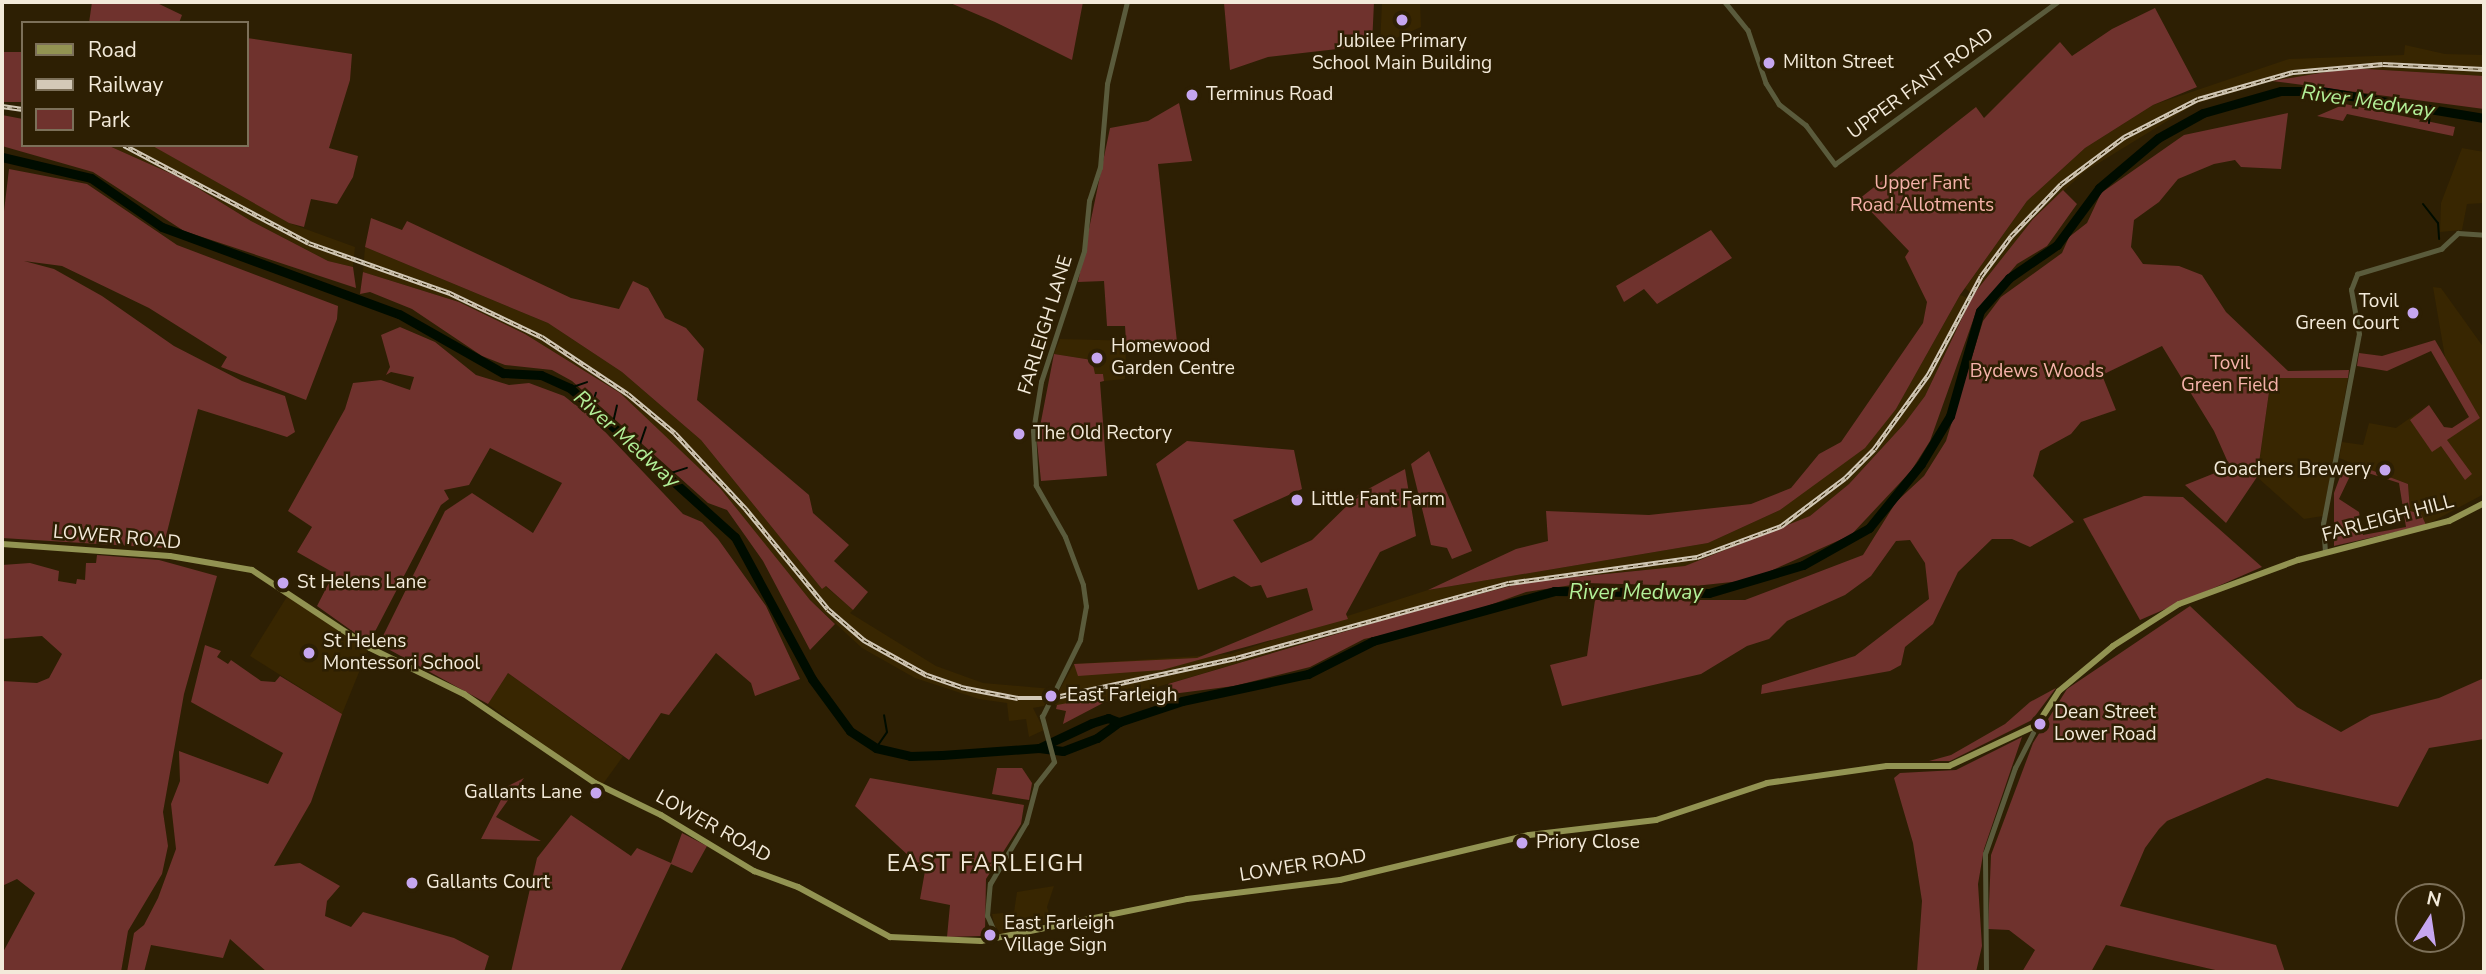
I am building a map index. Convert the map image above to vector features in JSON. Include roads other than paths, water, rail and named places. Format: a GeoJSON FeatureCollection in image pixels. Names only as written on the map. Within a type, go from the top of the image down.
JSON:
{"type":"FeatureCollection","features":[{"type":"Feature","properties":{"kind":"main road","name":"FARLEIGH HILL"},"geometry":{"type":"LineString","coordinates":[[2037,725],[2059,691],[2127,637],[2179,604],[2298,560],[2434,526],[2484,503]]}},
{"type":"Feature","properties":{"kind":"main road","name":"LOWER ROAD"},"geometry":{"type":"LineString","coordinates":[[2,544],[170,556],[258,573],[370,648],[480,703],[595,783],[883,935],[998,940],[1187,899],[1340,880],[1529,835],[1656,820],[1767,783],[1887,766],[1949,766],[2037,725]]}},
{"type":"Feature","properties":{"kind":"street","name":"FARLEIGH LANE"},"geometry":{"type":"LineString","coordinates":[[989,927],[990,884],[1026,823],[1035,785],[1053,764],[1043,715],[1080,640],[1086,607],[1083,585],[1065,537],[1036,486],[1035,411],[1084,251],[1089,201],[1100,168],[1107,84],[1127,2]]}},
{"type":"Feature","properties":{"kind":"street","name":"UPPER FANT ROAD"},"geometry":{"type":"LineString","coordinates":[[1725,2],[1748,30],[1766,83],[1779,104],[1806,125],[1835,164],[2057,2]]}},
{"type":"Feature","properties":{"kind":"street"},"geometry":{"type":"LineString","coordinates":[[2325,552],[2323,524],[2358,334],[2351,290],[2357,274],[2441,249],[2458,233],[2484,235]]}},
{"type":"Feature","properties":{"kind":"street"},"geometry":{"type":"LineString","coordinates":[[1986,972],[1986,854],[2015,768],[2037,725]]}},
{"type":"Feature","properties":{"kind":"street"},"geometry":{"type":"LineString","coordinates":[[981,941],[989,927],[998,940]]}},
{"type":"Feature","properties":{"kind":"waterway","name":"River Medway"},"geometry":{"type":"LineString","coordinates":[[2,157],[91,178],[162,227],[399,314],[503,373],[541,375],[570,388],[735,537],[812,679],[850,731],[876,748],[910,756],[1039,748],[1063,751],[1097,738],[1119,722],[1182,701],[1308,674],[1373,641],[1554,591],[1709,593],[1803,565],[1869,528],[1921,464],[1950,416],[1980,311],[2009,278],[2057,245],[2099,188],[2158,138],[2203,113],[2281,91],[2321,91],[2484,118]]}},
{"type":"Feature","properties":{"kind":"waterway"},"geometry":{"type":"LineString","coordinates":[[2429,123],[2430,112]]}},
{"type":"Feature","properties":{"kind":"waterway"},"geometry":{"type":"LineString","coordinates":[[2423,204],[2438,223],[2439,239]]}},
{"type":"Feature","properties":{"kind":"waterway"},"geometry":{"type":"LineString","coordinates":[[570,388],[587,382]]}},
{"type":"Feature","properties":{"kind":"waterway"},"geometry":{"type":"LineString","coordinates":[[591,408],[596,393]]}},
{"type":"Feature","properties":{"kind":"waterway"},"geometry":{"type":"LineString","coordinates":[[612,427],[617,406]]}},
{"type":"Feature","properties":{"kind":"waterway"},"geometry":{"type":"LineString","coordinates":[[638,450],[646,427]]}},
{"type":"Feature","properties":{"kind":"waterway"},"geometry":{"type":"LineString","coordinates":[[665,475],[687,468]]}},
{"type":"Feature","properties":{"kind":"waterway"},"geometry":{"type":"LineString","coordinates":[[876,748],[887,732],[884,715]]}},
{"type":"Feature","properties":{"kind":"waterway","name":"River Medway"},"geometry":{"type":"LineString","coordinates":[[1041,747],[1092,723],[1108,718],[1119,722]]}},
{"type":"Feature","properties":{"kind":"railway"},"geometry":{"type":"LineString","coordinates":[[128,147],[309,243],[450,293],[542,337],[628,394],[675,433],[746,509],[828,609],[864,640],[927,675],[961,687],[1018,698],[1051,698],[1236,658],[1509,583],[1697,557],[1781,526],[1845,478],[1874,449],[1928,375],[1981,276],[2011,236],[2061,184],[2124,137],[2198,99],[2293,72],[2383,64],[2484,69]]}},
{"type":"Feature","properties":{"kind":"railway"},"geometry":{"type":"LineString","coordinates":[[2,106],[21,109]]}},
{"type":"Feature","properties":{"kind":"place","name":"Jubilee Primary School Main Building"},"geometry":{"type":"Point","coordinates":[1402,20]}},
{"type":"Feature","properties":{"kind":"place","name":"Milton Street"},"geometry":{"type":"Point","coordinates":[1769,63]}},
{"type":"Feature","properties":{"kind":"place","name":"Terminus Road"},"geometry":{"type":"Point","coordinates":[1192,95]}},
{"type":"Feature","properties":{"kind":"place","name":"Tovil Green Court"},"geometry":{"type":"Point","coordinates":[2413,313]}},
{"type":"Feature","properties":{"kind":"place","name":"Homewood Garden Centre"},"geometry":{"type":"Point","coordinates":[1097,358]}},
{"type":"Feature","properties":{"kind":"place","name":"The Old Rectory"},"geometry":{"type":"Point","coordinates":[1019,434]}},
{"type":"Feature","properties":{"kind":"place","name":"Goachers Brewery"},"geometry":{"type":"Point","coordinates":[2385,470]}},
{"type":"Feature","properties":{"kind":"place","name":"Little Fant Farm"},"geometry":{"type":"Point","coordinates":[1297,500]}},
{"type":"Feature","properties":{"kind":"place","name":"St Helens Lane"},"geometry":{"type":"Point","coordinates":[283,583]}},
{"type":"Feature","properties":{"kind":"place","name":"St Helens Montessori School"},"geometry":{"type":"Point","coordinates":[309,653]}},
{"type":"Feature","properties":{"kind":"place","name":"East Farleigh"},"geometry":{"type":"Point","coordinates":[1051,696]}},
{"type":"Feature","properties":{"kind":"place","name":"Dean Street Lower Road"},"geometry":{"type":"Point","coordinates":[2040,724]}},
{"type":"Feature","properties":{"kind":"place","name":"Gallants Lane"},"geometry":{"type":"Point","coordinates":[596,793]}},
{"type":"Feature","properties":{"kind":"place","name":"Priory Close"},"geometry":{"type":"Point","coordinates":[1522,843]}},
{"type":"Feature","properties":{"kind":"place","name":"Gallants Court"},"geometry":{"type":"Point","coordinates":[412,883]}},
{"type":"Feature","properties":{"kind":"place","name":"East Farleigh Village Sign"},"geometry":{"type":"Point","coordinates":[990,935]}},
{"type":"Feature","properties":{"kind":"district","name":"EAST FARLEIGH"},"geometry":{"type":"Point","coordinates":[986,864]}},
{"type":"Feature","properties":{"kind":"park label","name":"Upper Fant Road Allotments"},"geometry":{"type":"Point","coordinates":[1922,195]}},
{"type":"Feature","properties":{"kind":"park label","name":"Bydews Woods"},"geometry":{"type":"Point","coordinates":[2037,372]}},
{"type":"Feature","properties":{"kind":"park label","name":"Tovil Green Field"},"geometry":{"type":"Point","coordinates":[2230,375]}}]}
